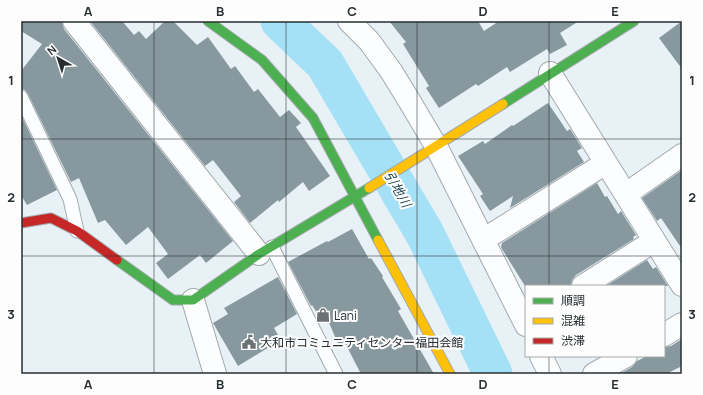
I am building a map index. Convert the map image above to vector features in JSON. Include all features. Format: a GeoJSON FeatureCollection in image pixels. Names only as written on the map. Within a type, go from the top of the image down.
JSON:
{"type":"FeatureCollection","features":[{"type":"Feature","properties":{"kind":"street"},"geometry":{"type":"LineString","coordinates":[[74,21],[266,251]]}},
{"type":"Feature","properties":{"kind":"street"},"geometry":{"type":"LineString","coordinates":[[208,21],[262,60],[313,118],[450,374]]}},
{"type":"Feature","properties":{"kind":"street"},"geometry":{"type":"LineString","coordinates":[[349,21],[369,41],[391,71],[436,146],[525,321]]}},
{"type":"Feature","properties":{"kind":"street"},"geometry":{"type":"LineString","coordinates":[[21,223],[51,218],[77,231],[173,300],[193,300],[266,251],[415,160],[623,24]]}},
{"type":"Feature","properties":{"kind":"street"},"geometry":{"type":"LineString","coordinates":[[550,73],[682,285]]}},
{"type":"Feature","properties":{"kind":"street"},"geometry":{"type":"LineString","coordinates":[[626,194],[682,155]]}},
{"type":"Feature","properties":{"kind":"street"},"geometry":{"type":"LineString","coordinates":[[483,240],[606,163]]}},
{"type":"Feature","properties":{"kind":"street"},"geometry":{"type":"LineString","coordinates":[[585,285],[654,241]]}},
{"type":"Feature","properties":{"kind":"street"},"geometry":{"type":"LineString","coordinates":[[193,300],[215,374]]}},
{"type":"Feature","properties":{"kind":"street"},"geometry":{"type":"LineString","coordinates":[[665,333],[682,324]]}},
{"type":"Feature","properties":{"kind":"street"},"geometry":{"type":"LineString","coordinates":[[542,357],[550,374]]}},
{"type":"Feature","properties":{"kind":"street"},"geometry":{"type":"LineString","coordinates":[[594,374],[624,357]]}},
{"type":"Feature","properties":{"kind":"lane"},"geometry":{"type":"LineString","coordinates":[[21,97],[70,198],[77,231]]}},
{"type":"Feature","properties":{"kind":"lane"},"geometry":{"type":"LineString","coordinates":[[266,251],[336,374]]}},
{"type":"Feature","properties":{"kind":"building"},"geometry":{"type":"Polygon","coordinates":[[[21,21],[62,21],[64,29],[233,241],[206,263],[200,255],[168,279],[156,263],[168,254],[148,227],[126,245],[105,220],[98,223],[79,178],[71,182],[28,94],[25,90],[21,89],[21,71],[42,44],[21,31],[21,21]]]}},
{"type":"Feature","properties":{"kind":"building"},"geometry":{"type":"Polygon","coordinates":[[[90,21],[122,21],[134,35],[139,31],[146,39],[165,21],[173,21],[197,45],[208,37],[231,69],[235,66],[254,92],[258,89],[280,117],[289,110],[301,123],[296,127],[330,176],[309,191],[303,182],[250,223],[234,202],[241,196],[213,160],[205,166],[90,21]]]}},
{"type":"Feature","properties":{"kind":"building"},"geometry":{"type":"Polygon","coordinates":[[[389,21],[478,21],[484,31],[499,21],[579,21],[560,33],[567,45],[550,54],[547,49],[510,72],[507,67],[478,86],[476,84],[439,108],[426,88],[429,86],[403,44],[406,42],[389,21]]]}},
{"type":"Feature","properties":{"kind":"building"},"geometry":{"type":"Polygon","coordinates":[[[682,21],[682,69],[659,38],[682,21]]]}},
{"type":"Feature","properties":{"kind":"building"},"geometry":{"type":"Polygon","coordinates":[[[548,103],[567,131],[570,129],[582,148],[577,151],[584,162],[510,208],[513,196],[490,211],[480,196],[483,194],[458,156],[483,141],[485,144],[548,103]]]}},
{"type":"Feature","properties":{"kind":"building"},"geometry":{"type":"Polygon","coordinates":[[[21,115],[57,190],[27,205],[21,195],[21,115]]]}},
{"type":"Feature","properties":{"kind":"building"},"geometry":{"type":"Polygon","coordinates":[[[682,170],[682,249],[661,218],[657,221],[642,198],[682,170]]]}},
{"type":"Feature","properties":{"kind":"building"},"geometry":{"type":"Polygon","coordinates":[[[597,183],[605,197],[607,196],[618,214],[621,211],[636,235],[633,237],[634,239],[576,275],[572,280],[571,285],[525,286],[502,249],[502,243],[597,183]]]}},
{"type":"Feature","properties":{"kind":"building"},"geometry":{"type":"Polygon","coordinates":[[[352,229],[369,259],[371,258],[383,276],[382,277],[401,309],[398,311],[434,374],[361,374],[345,343],[339,346],[327,318],[322,321],[312,305],[311,306],[288,262],[352,229]]]}},
{"type":"Feature","properties":{"kind":"building"},"geometry":{"type":"Polygon","coordinates":[[[647,260],[653,269],[656,267],[668,286],[665,285],[608,285],[647,260]]]}},
{"type":"Feature","properties":{"kind":"building"},"geometry":{"type":"Polygon","coordinates":[[[278,277],[297,314],[274,328],[281,340],[238,366],[213,323],[228,314],[224,308],[278,277]]]}},
{"type":"Feature","properties":{"kind":"building"},"geometry":{"type":"Polygon","coordinates":[[[682,339],[682,366],[666,374],[620,374],[645,357],[665,357],[665,347],[671,346],[682,339]]]}},
{"type":"Feature","properties":{"kind":"waterway","name":"引地川"},"geometry":{"type":"LineString","coordinates":[[280,21],[325,64],[425,234],[493,374]]}},
{"type":"Feature","properties":{"kind":"traffic: fast"},"geometry":{"type":"LineString","coordinates":[[208,21],[262,60],[313,118],[378,240]]}},
{"type":"Feature","properties":{"kind":"traffic: fast"},"geometry":{"type":"LineString","coordinates":[[503,104],[634,21]]}},
{"type":"Feature","properties":{"kind":"traffic: fast"},"geometry":{"type":"LineString","coordinates":[[117,260],[173,300],[193,300],[259,254],[369,188]]}},
{"type":"Feature","properties":{"kind":"traffic: slow"},"geometry":{"type":"LineString","coordinates":[[369,188],[503,104]]}},
{"type":"Feature","properties":{"kind":"traffic: slow"},"geometry":{"type":"LineString","coordinates":[[378,240],[450,374]]}},
{"type":"Feature","properties":{"kind":"traffic: jam"},"geometry":{"type":"LineString","coordinates":[[21,223],[51,218],[77,231],[117,260]]}},
{"type":"Feature","properties":{"kind":"place","name":"Lani"},"geometry":{"type":"Point","coordinates":[323,315]}},
{"type":"Feature","properties":{"kind":"place","name":"大和市コミュニティセンター福田会館"},"geometry":{"type":"Point","coordinates":[249,342]}}]}
